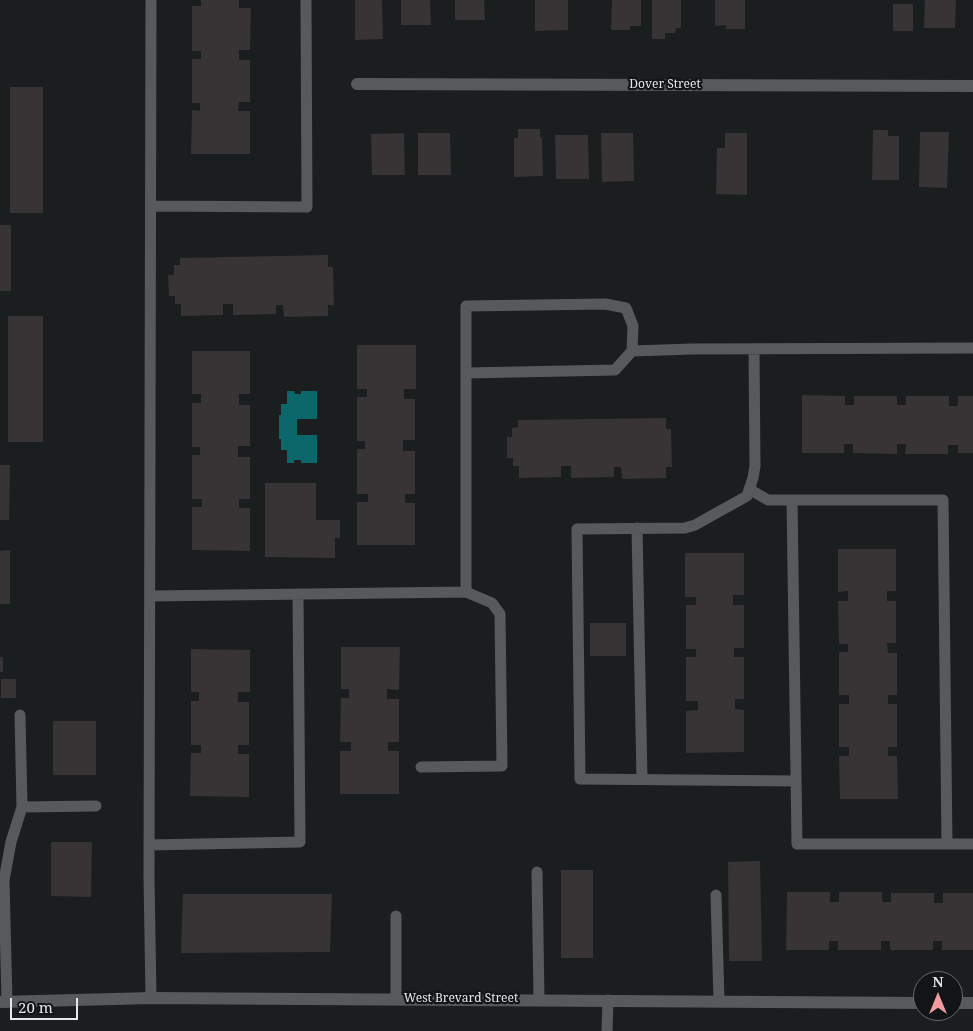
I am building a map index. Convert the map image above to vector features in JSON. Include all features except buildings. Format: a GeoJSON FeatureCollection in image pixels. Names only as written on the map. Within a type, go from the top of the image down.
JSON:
{"type":"FeatureCollection","features":[{"type":"Feature","properties":{"kind":"street","name":"Dover Street"},"geometry":{"type":"LineString","coordinates":[[357,84],[973,86]]}},
{"type":"Feature","properties":{"kind":"street","name":"West Brevard Street"},"geometry":{"type":"LineString","coordinates":[[3,1002],[151,998],[719,1000],[913,1003]]}},
{"type":"Feature","properties":{"kind":"lane"},"geometry":{"type":"LineString","coordinates":[[151,0],[149,844],[151,998]]}},
{"type":"Feature","properties":{"kind":"lane"},"geometry":{"type":"LineString","coordinates":[[151,206],[307,207],[306,0]]}},
{"type":"Feature","properties":{"kind":"lane"},"geometry":{"type":"LineString","coordinates":[[466,373],[615,370],[632,352],[633,326],[626,308],[605,304],[466,306],[466,373],[466,592]]}},
{"type":"Feature","properties":{"kind":"lane"},"geometry":{"type":"LineString","coordinates":[[632,352],[692,349],[973,348]]}},
{"type":"Feature","properties":{"kind":"lane"},"geometry":{"type":"LineString","coordinates":[[754,349],[755,466],[753,478],[746,496],[695,525],[685,528],[577,529],[580,779],[796,781]]}},
{"type":"Feature","properties":{"kind":"lane"},"geometry":{"type":"LineString","coordinates":[[749,489],[768,500],[943,500],[946,844]]}},
{"type":"Feature","properties":{"kind":"lane"},"geometry":{"type":"LineString","coordinates":[[792,500],[797,844],[973,844]]}},
{"type":"Feature","properties":{"kind":"lane"},"geometry":{"type":"LineString","coordinates":[[637,528],[642,780]]}},
{"type":"Feature","properties":{"kind":"lane"},"geometry":{"type":"LineString","coordinates":[[150,596],[466,592],[492,603],[500,614],[502,766],[421,767]]}},
{"type":"Feature","properties":{"kind":"lane"},"geometry":{"type":"LineString","coordinates":[[149,844],[300,842],[298,594]]}},
{"type":"Feature","properties":{"kind":"lane"},"geometry":{"type":"LineString","coordinates":[[3,1002],[2,880],[22,807],[20,716]]}},
{"type":"Feature","properties":{"kind":"lane"},"geometry":{"type":"LineString","coordinates":[[22,807],[96,806]]}},
{"type":"Feature","properties":{"kind":"lane"},"geometry":{"type":"LineString","coordinates":[[537,872],[539,1000]]}},
{"type":"Feature","properties":{"kind":"lane"},"geometry":{"type":"LineString","coordinates":[[716,895],[719,1000]]}},
{"type":"Feature","properties":{"kind":"lane"},"geometry":{"type":"LineString","coordinates":[[396,916],[396,999]]}},
{"type":"Feature","properties":{"kind":"lane"},"geometry":{"type":"LineString","coordinates":[[607,1031],[608,1000]]}},
{"type":"Feature","properties":{"kind":"water"},"geometry":{"type":"Polygon","coordinates":[[[287,391],[301,394],[301,391],[317,391],[317,419],[297,419],[297,435],[317,435],[317,463],[301,463],[301,460],[294,460],[294,463],[287,463],[287,450],[281,450],[279,415],[281,415],[281,404],[287,404],[287,391]]]}}]}
